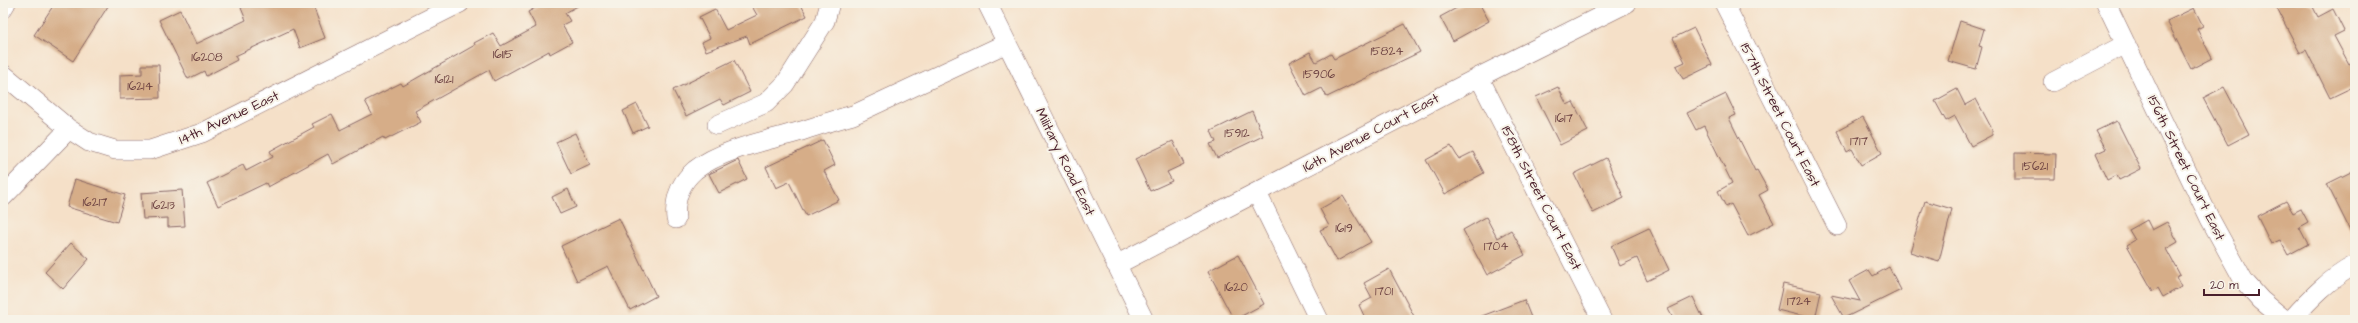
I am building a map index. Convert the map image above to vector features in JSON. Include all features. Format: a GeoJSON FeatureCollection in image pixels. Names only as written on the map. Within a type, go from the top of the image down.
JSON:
{"type":"FeatureCollection","features":[{"type":"Feature","properties":{"kind":"street"},"geometry":{"type":"LineString","coordinates":[[3,8],[6,3]]}},
{"type":"Feature","properties":{"kind":"street","name":"14th Avenue East"},"geometry":{"type":"LineString","coordinates":[[3,74],[69,129],[89,142],[115,150],[150,150],[173,144],[202,133],[460,3]]}},
{"type":"Feature","properties":{"kind":"street"},"geometry":{"type":"LineString","coordinates":[[718,125],[766,103],[785,84],[825,21],[830,3]]}},
{"type":"Feature","properties":{"kind":"street","name":"Military Road East"},"geometry":{"type":"LineString","coordinates":[[987,3],[1144,320]]}},
{"type":"Feature","properties":{"kind":"street","name":"16th Avenue Court East"},"geometry":{"type":"LineString","coordinates":[[1116,265],[1479,77],[1627,3]]}},
{"type":"Feature","properties":{"kind":"street","name":"157th Street Court East"},"geometry":{"type":"LineString","coordinates":[[1724,3],[1837,226]]}},
{"type":"Feature","properties":{"kind":"street","name":"156th Street Court East"},"geometry":{"type":"LineString","coordinates":[[2106,3],[2210,219],[2244,281],[2261,300],[2285,320]]}},
{"type":"Feature","properties":{"kind":"street"},"geometry":{"type":"LineString","coordinates":[[676,219],[675,204],[682,185],[695,170],[733,151],[830,120],[853,115],[1006,43]]}},
{"type":"Feature","properties":{"kind":"street"},"geometry":{"type":"LineString","coordinates":[[2053,82],[2126,44]]}},
{"type":"Feature","properties":{"kind":"street","name":"158th Street Court East"},"geometry":{"type":"LineString","coordinates":[[1479,77],[1602,320]]}},
{"type":"Feature","properties":{"kind":"street"},"geometry":{"type":"LineString","coordinates":[[3,197],[69,129]]}},
{"type":"Feature","properties":{"kind":"street"},"geometry":{"type":"LineString","coordinates":[[1257,193],[1319,320]]}},
{"type":"Feature","properties":{"kind":"street"},"geometry":{"type":"LineString","coordinates":[[2291,320],[2310,298],[2340,273],[2355,265]]}},
{"type":"Feature","properties":{"kind":"building"},"geometry":{"type":"Polygon","coordinates":[[[55,3],[110,3],[73,61],[34,35],[55,3]]]}},
{"type":"Feature","properties":{"kind":"building"},"geometry":{"type":"Polygon","coordinates":[[[251,3],[312,3],[325,38],[300,48],[293,29],[235,56],[237,60],[206,76],[204,71],[188,79],[159,20],[180,10],[196,44],[246,20],[241,8],[251,3]]]}},
{"type":"Feature","properties":{"kind":"building"},"geometry":{"type":"Polygon","coordinates":[[[544,3],[583,3],[565,13],[570,21],[562,25],[572,42],[550,54],[549,51],[494,81],[489,70],[415,111],[421,122],[385,140],[383,137],[333,164],[328,154],[268,187],[266,183],[218,206],[207,183],[243,165],[246,171],[273,157],[270,151],[314,127],[312,124],[332,114],[340,130],[372,114],[365,101],[401,83],[403,86],[475,45],[474,43],[493,33],[501,46],[536,27],[528,12],[544,3]]]}},
{"type":"Feature","properties":{"kind":"building"},"geometry":{"type":"Polygon","coordinates":[[[750,3],[800,3],[807,16],[750,44],[747,36],[706,51],[702,42],[710,38],[699,17],[715,9],[726,30],[757,15],[750,3]]]}},
{"type":"Feature","properties":{"kind":"building"},"geometry":{"type":"Polygon","coordinates":[[[1466,3],[1479,3],[1489,21],[1453,41],[1440,17],[1466,3]]]}},
{"type":"Feature","properties":{"kind":"building"},"geometry":{"type":"Polygon","coordinates":[[[2274,3],[2311,3],[2318,17],[2333,9],[2344,31],[2334,36],[2349,64],[2355,61],[2355,86],[2330,98],[2306,50],[2300,53],[2274,3]]]}},
{"type":"Feature","properties":{"kind":"building"},"geometry":{"type":"Polygon","coordinates":[[[2194,8],[2203,26],[2197,29],[2212,58],[2191,69],[2167,21],[2194,8]]]}},
{"type":"Feature","properties":{"kind":"building"},"geometry":{"type":"Polygon","coordinates":[[[1960,21],[1984,29],[1979,46],[1982,47],[1976,69],[1948,61],[1960,21]]]}},
{"type":"Feature","properties":{"kind":"building"},"geometry":{"type":"Polygon","coordinates":[[[1405,24],[1420,52],[1327,97],[1322,88],[1306,96],[1289,63],[1310,52],[1316,62],[1331,54],[1334,59],[1405,24]]]}},
{"type":"Feature","properties":{"kind":"building"},"geometry":{"type":"Polygon","coordinates":[[[1694,28],[1712,65],[1683,79],[1676,66],[1685,62],[1673,38],[1694,28]]]}},
{"type":"Feature","properties":{"kind":"building"},"geometry":{"type":"Polygon","coordinates":[[[734,60],[750,92],[724,105],[720,99],[686,116],[673,90],[734,60]]]}},
{"type":"Feature","properties":{"kind":"building"},"geometry":{"type":"Polygon","coordinates":[[[142,65],[159,65],[160,98],[120,99],[120,75],[142,74],[142,65]]]}},
{"type":"Feature","properties":{"kind":"building"},"geometry":{"type":"Polygon","coordinates":[[[1558,87],[1567,105],[1573,102],[1588,131],[1560,145],[1536,97],[1558,87]]]}},
{"type":"Feature","properties":{"kind":"building"},"geometry":{"type":"Polygon","coordinates":[[[2224,87],[2249,134],[2228,145],[2203,98],[2224,87]]]}},
{"type":"Feature","properties":{"kind":"building"},"geometry":{"type":"Polygon","coordinates":[[[1957,89],[1965,105],[1976,99],[1992,129],[1992,135],[1971,146],[1955,116],[1946,121],[1935,101],[1957,89]]]}},
{"type":"Feature","properties":{"kind":"building"},"geometry":{"type":"Polygon","coordinates":[[[1726,94],[1736,115],[1729,118],[1755,171],[1757,170],[1768,190],[1759,195],[1774,223],[1748,236],[1731,204],[1726,207],[1718,191],[1732,183],[1704,126],[1696,130],[1687,113],[1726,94]]]}},
{"type":"Feature","properties":{"kind":"building"},"geometry":{"type":"Polygon","coordinates":[[[637,104],[648,126],[633,133],[623,111],[637,104]]]}},
{"type":"Feature","properties":{"kind":"building"},"geometry":{"type":"Polygon","coordinates":[[[1252,111],[1263,136],[1217,158],[1210,144],[1216,142],[1211,131],[1252,111]]]}},
{"type":"Feature","properties":{"kind":"building"},"geometry":{"type":"Polygon","coordinates":[[[1863,117],[1882,153],[1861,165],[1852,149],[1847,152],[1837,131],[1863,117]]]}},
{"type":"Feature","properties":{"kind":"building"},"geometry":{"type":"Polygon","coordinates":[[[2117,121],[2141,169],[2119,180],[2117,175],[2107,180],[2095,154],[2106,149],[2096,131],[2117,121]]]}},
{"type":"Feature","properties":{"kind":"building"},"geometry":{"type":"Polygon","coordinates":[[[575,133],[590,165],[571,174],[556,142],[575,133]]]}},
{"type":"Feature","properties":{"kind":"building"},"geometry":{"type":"Polygon","coordinates":[[[823,140],[835,165],[824,171],[839,200],[806,216],[789,182],[776,188],[766,167],[823,140]]]}},
{"type":"Feature","properties":{"kind":"building"},"geometry":{"type":"Polygon","coordinates":[[[1173,141],[1184,164],[1167,172],[1172,181],[1150,191],[1135,159],[1173,141]]]}},
{"type":"Feature","properties":{"kind":"building"},"geometry":{"type":"Polygon","coordinates":[[[1451,146],[1459,159],[1473,152],[1484,173],[1445,194],[1426,160],[1451,146]]]}},
{"type":"Feature","properties":{"kind":"building"},"geometry":{"type":"Polygon","coordinates":[[[2015,153],[2056,154],[2055,179],[2015,179],[2015,153]]]}},
{"type":"Feature","properties":{"kind":"building"},"geometry":{"type":"Polygon","coordinates":[[[1606,158],[1624,198],[1593,213],[1574,174],[1606,158]]]}},
{"type":"Feature","properties":{"kind":"building"},"geometry":{"type":"Polygon","coordinates":[[[738,160],[747,179],[719,193],[709,174],[738,160]]]}},
{"type":"Feature","properties":{"kind":"building"},"geometry":{"type":"Polygon","coordinates":[[[2355,170],[2355,240],[2327,184],[2355,170]]]}},
{"type":"Feature","properties":{"kind":"building"},"geometry":{"type":"Polygon","coordinates":[[[75,179],[125,195],[117,222],[67,207],[75,179]]]}},
{"type":"Feature","properties":{"kind":"building"},"geometry":{"type":"Polygon","coordinates":[[[568,189],[576,207],[560,214],[552,197],[568,189]]]}},
{"type":"Feature","properties":{"kind":"building"},"geometry":{"type":"Polygon","coordinates":[[[182,190],[185,226],[168,227],[168,218],[143,219],[141,193],[182,190]]]}},
{"type":"Feature","properties":{"kind":"building"},"geometry":{"type":"Polygon","coordinates":[[[1343,196],[1371,242],[1337,261],[1320,230],[1329,226],[1320,209],[1343,196]]]}},
{"type":"Feature","properties":{"kind":"building"},"geometry":{"type":"Polygon","coordinates":[[[1925,201],[1952,209],[1939,261],[1910,252],[1925,201]]]}},
{"type":"Feature","properties":{"kind":"building"},"geometry":{"type":"Polygon","coordinates":[[[2286,201],[2293,213],[2301,209],[2308,222],[2299,227],[2308,244],[2288,255],[2280,240],[2271,244],[2257,216],[2286,201]]]}},
{"type":"Feature","properties":{"kind":"building"},"geometry":{"type":"Polygon","coordinates":[[[1486,217],[1497,238],[1511,230],[1525,255],[1487,275],[1463,230],[1486,217]]]}},
{"type":"Feature","properties":{"kind":"building"},"geometry":{"type":"Polygon","coordinates":[[[619,218],[656,296],[630,310],[608,266],[577,281],[561,246],[619,218]]]}},
{"type":"Feature","properties":{"kind":"building"},"geometry":{"type":"Polygon","coordinates":[[[2147,220],[2152,230],[2167,222],[2178,242],[2166,249],[2180,275],[2176,277],[2181,287],[2163,297],[2158,288],[2153,291],[2127,245],[2135,240],[2129,230],[2147,220]]]}},
{"type":"Feature","properties":{"kind":"building"},"geometry":{"type":"Polygon","coordinates":[[[1649,228],[1669,270],[1647,281],[1637,258],[1620,266],[1611,246],[1649,228]]]}},
{"type":"Feature","properties":{"kind":"building"},"geometry":{"type":"Polygon","coordinates":[[[71,243],[89,259],[63,289],[45,272],[71,243]]]}},
{"type":"Feature","properties":{"kind":"building"},"geometry":{"type":"Polygon","coordinates":[[[1238,255],[1264,304],[1234,320],[1208,271],[1238,255]]]}},
{"type":"Feature","properties":{"kind":"building"},"geometry":{"type":"Polygon","coordinates":[[[1889,267],[1901,290],[1844,318],[1831,295],[1860,301],[1849,281],[1869,270],[1873,276],[1889,267]]]}},
{"type":"Feature","properties":{"kind":"building"},"geometry":{"type":"Polygon","coordinates":[[[1389,269],[1416,320],[1366,320],[1359,305],[1372,298],[1364,283],[1389,269]]]}},
{"type":"Feature","properties":{"kind":"building"},"geometry":{"type":"Polygon","coordinates":[[[1783,284],[1821,292],[1815,319],[1777,310],[1783,284]]]}},
{"type":"Feature","properties":{"kind":"building"},"geometry":{"type":"Polygon","coordinates":[[[1693,297],[1704,320],[1674,320],[1668,309],[1693,297]]]}},
{"type":"Feature","properties":{"kind":"building"},"geometry":{"type":"Polygon","coordinates":[[[1524,300],[1532,320],[1474,319],[1524,300]]]}}]}
